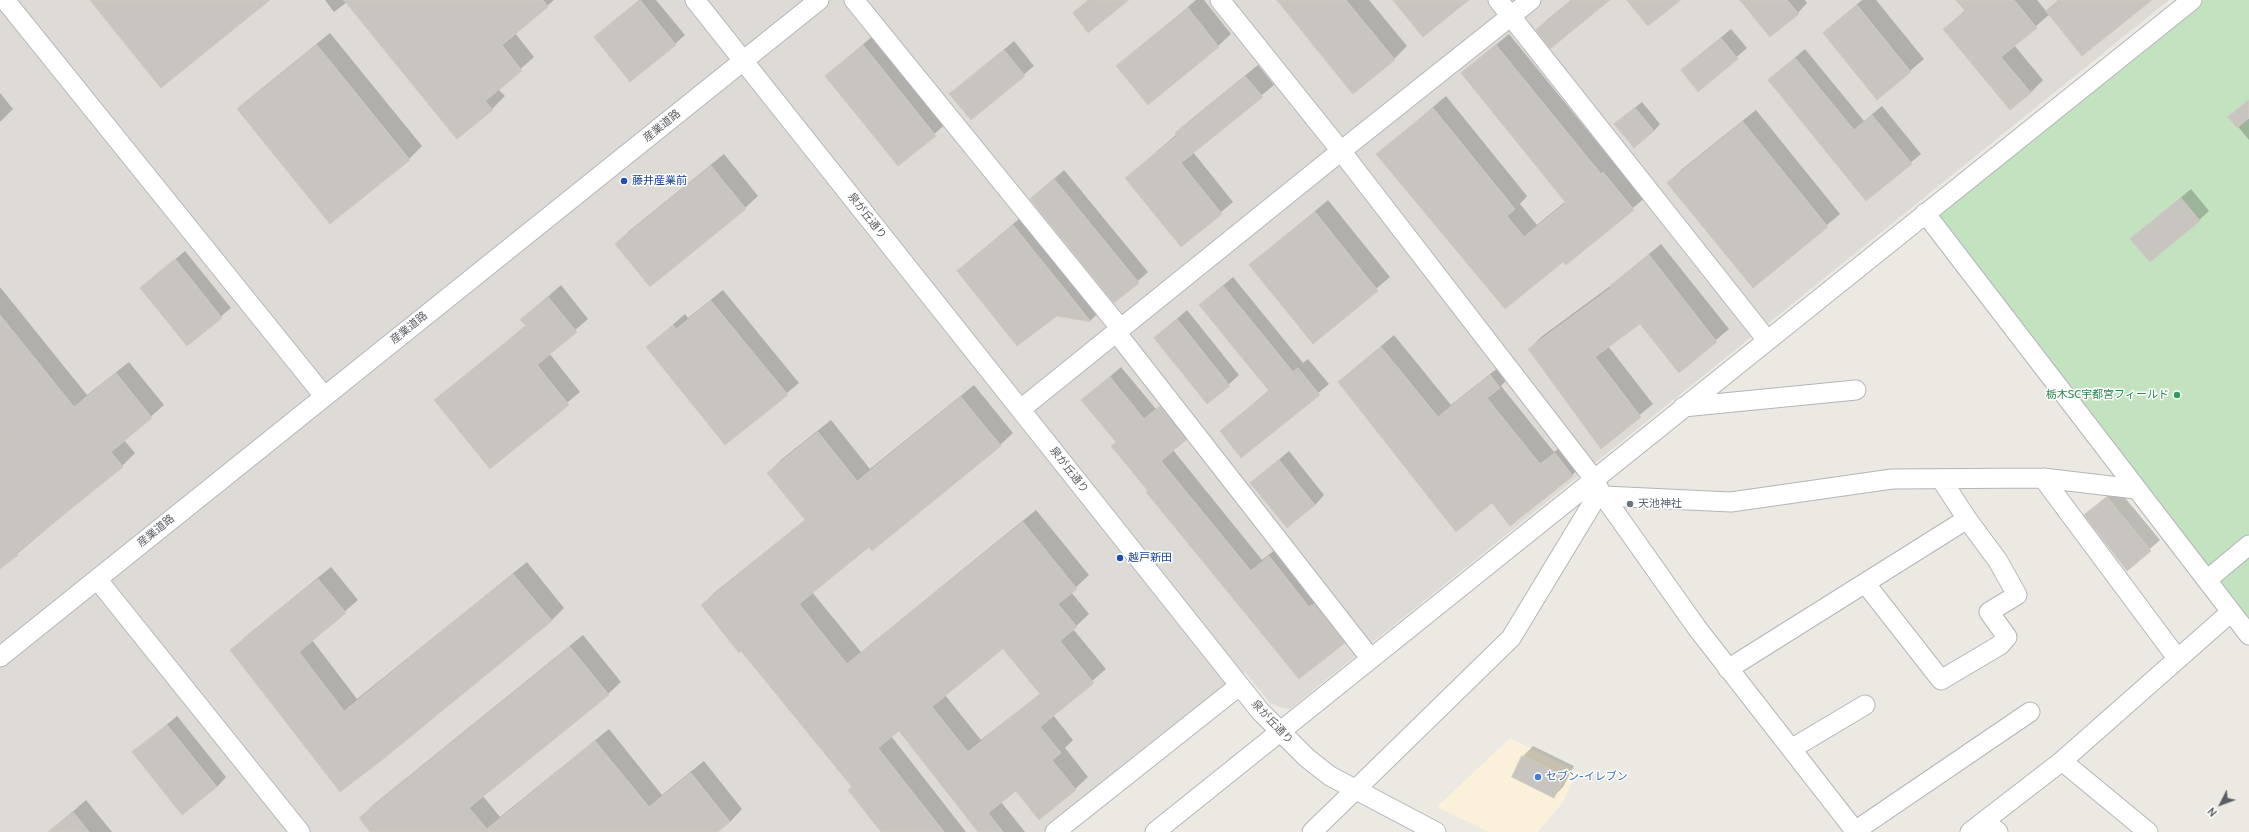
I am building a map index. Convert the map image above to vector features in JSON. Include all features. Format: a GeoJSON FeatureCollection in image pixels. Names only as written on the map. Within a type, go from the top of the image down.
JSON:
{"type":"FeatureCollection","features":[{"type":"Feature","properties":{"kind":"street"},"geometry":{"type":"LineString","coordinates":[[5,0],[324,396]]}},
{"type":"Feature","properties":{"kind":"street","name":"泉が丘通り"},"geometry":{"type":"LineString","coordinates":[[695,0],[1021,409],[1239,686],[1280,732],[1330,776],[1436,832]]}},
{"type":"Feature","properties":{"kind":"street","name":"産業道路"},"geometry":{"type":"LineString","coordinates":[[0,657],[819,0]]}},
{"type":"Feature","properties":{"kind":"street"},"geometry":{"type":"LineString","coordinates":[[854,0],[1119,330],[1371,659]]}},
{"type":"Feature","properties":{"kind":"street"},"geometry":{"type":"LineString","coordinates":[[1220,0],[1341,151],[1599,488],[1697,628],[1855,831],[2030,712]]}},
{"type":"Feature","properties":{"kind":"street"},"geometry":{"type":"LineString","coordinates":[[1498,0],[1767,340]]}},
{"type":"Feature","properties":{"kind":"street"},"geometry":{"type":"LineString","coordinates":[[1021,409],[1341,151],[1532,0]]}},
{"type":"Feature","properties":{"kind":"street"},"geometry":{"type":"LineString","coordinates":[[1155,832],[1371,659],[1599,488],[1683,407],[2192,0]]}},
{"type":"Feature","properties":{"kind":"street"},"geometry":{"type":"LineString","coordinates":[[1925,213],[2249,634]]}},
{"type":"Feature","properties":{"kind":"street"},"geometry":{"type":"LineString","coordinates":[[1683,407],[1856,390]]}},
{"type":"Feature","properties":{"kind":"street"},"geometry":{"type":"LineString","coordinates":[[1599,488],[1731,502],[1892,479],[2043,478],[2136,489]]}},
{"type":"Feature","properties":{"kind":"street"},"geometry":{"type":"LineString","coordinates":[[2043,478],[2177,658]]}},
{"type":"Feature","properties":{"kind":"street"},"geometry":{"type":"LineString","coordinates":[[1864,583],[1941,680],[2000,645],[2007,636],[1989,612],[2017,595],[1998,561],[1967,519],[1941,479]]}},
{"type":"Feature","properties":{"kind":"street"},"geometry":{"type":"LineString","coordinates":[[1312,832],[1356,791],[1511,638],[1599,488]]}},
{"type":"Feature","properties":{"kind":"street"},"geometry":{"type":"LineString","coordinates":[[1728,668],[1967,519]]}},
{"type":"Feature","properties":{"kind":"street"},"geometry":{"type":"LineString","coordinates":[[2206,580],[2249,545]]}},
{"type":"Feature","properties":{"kind":"street"},"geometry":{"type":"LineString","coordinates":[[97,579],[300,832]]}},
{"type":"Feature","properties":{"kind":"street"},"geometry":{"type":"LineString","coordinates":[[1984,828],[2231,612]]}},
{"type":"Feature","properties":{"kind":"street"},"geometry":{"type":"LineString","coordinates":[[1055,832],[1239,686]]}},
{"type":"Feature","properties":{"kind":"street"},"geometry":{"type":"LineString","coordinates":[[1792,749],[1865,705]]}},
{"type":"Feature","properties":{"kind":"street"},"geometry":{"type":"LineString","coordinates":[[2062,761],[2148,832]]}},
{"type":"Feature","properties":{"kind":"shaded area"},"geometry":{"type":"Polygon","coordinates":[[[0,0],[2169,0],[1290,709],[1279,707],[1270,703],[1245,672],[1044,832],[0,832],[0,0]]]}},
{"type":"Feature","properties":{"kind":"shaded area"},"geometry":{"type":"Polygon","coordinates":[[[1510,738],[1577,772],[1563,802],[1538,832],[1489,832],[1437,807],[1510,738]]]}},
{"type":"Feature","properties":{"kind":"green space"},"geometry":{"type":"Polygon","coordinates":[[[2201,0],[2249,0],[2249,539],[2209,571],[1934,215],[2201,0]]]}},
{"type":"Feature","properties":{"kind":"green space"},"geometry":{"type":"Polygon","coordinates":[[[2249,549],[2249,623],[2220,586],[2223,570],[2249,549]]]}},
{"type":"Feature","properties":{"kind":"building"},"geometry":{"type":"Polygon","coordinates":[[[90,0],[270,0],[161,88],[90,0]]]}},
{"type":"Feature","properties":{"kind":"building"},"geometry":{"type":"Polygon","coordinates":[[[344,0],[543,0],[548,7],[502,45],[522,71],[485,101],[493,110],[457,139],[344,0]]]}},
{"type":"Feature","properties":{"kind":"building"},"geometry":{"type":"Polygon","coordinates":[[[640,0],[676,45],[630,82],[594,37],[640,0]]]}},
{"type":"Feature","properties":{"kind":"building"},"geometry":{"type":"Polygon","coordinates":[[[1089,0],[1129,0],[1088,33],[1073,13],[1089,0]]]}},
{"type":"Feature","properties":{"kind":"building"},"geometry":{"type":"Polygon","coordinates":[[[1277,0],[1346,0],[1395,60],[1353,94],[1277,0]]]}},
{"type":"Feature","properties":{"kind":"building"},"geometry":{"type":"Polygon","coordinates":[[[1393,0],[1469,0],[1423,37],[1393,0]]]}},
{"type":"Feature","properties":{"kind":"building"},"geometry":{"type":"Polygon","coordinates":[[[1572,0],[1610,0],[1550,49],[1536,30],[1572,0]]]}},
{"type":"Feature","properties":{"kind":"building"},"geometry":{"type":"Polygon","coordinates":[[[1627,0],[1681,0],[1648,26],[1627,0]]]}},
{"type":"Feature","properties":{"kind":"building"},"geometry":{"type":"Polygon","coordinates":[[[1740,0],[1787,0],[1799,14],[1770,37],[1740,0]]]}},
{"type":"Feature","properties":{"kind":"building"},"geometry":{"type":"Polygon","coordinates":[[[1956,0],[2014,0],[2037,28],[2001,57],[2031,93],[2010,110],[1943,29],[1965,11],[1956,0]]]}},
{"type":"Feature","properties":{"kind":"building"},"geometry":{"type":"Polygon","coordinates":[[[2059,0],[2152,0],[2082,56],[2046,11],[2059,0]]]}},
{"type":"Feature","properties":{"kind":"building"},"geometry":{"type":"Polygon","coordinates":[[[1857,5],[1911,72],[1877,100],[1823,33],[1857,5]]]}},
{"type":"Feature","properties":{"kind":"building"},"geometry":{"type":"Polygon","coordinates":[[[1188,8],[1219,47],[1148,105],[1116,66],[1188,8]]]}},
{"type":"Feature","properties":{"kind":"building"},"geometry":{"type":"Polygon","coordinates":[[[1721,38],[1738,59],[1698,92],[1681,70],[1721,38]]]}},
{"type":"Feature","properties":{"kind":"building"},"geometry":{"type":"Polygon","coordinates":[[[317,45],[410,160],[330,224],[237,109],[317,45]]]}},
{"type":"Feature","properties":{"kind":"building"},"geometry":{"type":"Polygon","coordinates":[[[863,45],[936,136],[898,166],[825,76],[863,45]]]}},
{"type":"Feature","properties":{"kind":"building"},"geometry":{"type":"Polygon","coordinates":[[[1496,45],[1601,174],[1603,172],[1634,210],[1566,265],[1563,262],[1505,309],[1376,154],[1433,108],[1515,209],[1507,216],[1524,237],[1566,203],[1461,73],[1496,45]]]}},
{"type":"Feature","properties":{"kind":"building"},"geometry":{"type":"Polygon","coordinates":[[[1004,50],[1025,76],[971,120],[949,94],[1004,50]]]}},
{"type":"Feature","properties":{"kind":"building"},"geometry":{"type":"Polygon","coordinates":[[[1795,58],[1854,130],[1872,115],[1912,164],[1866,201],[1768,80],[1795,58]]]}},
{"type":"Feature","properties":{"kind":"building"},"geometry":{"type":"Polygon","coordinates":[[[1245,76],[1263,97],[1181,163],[1222,214],[1181,247],[1125,178],[1177,136],[1175,133],[1245,76]]]}},
{"type":"Feature","properties":{"kind":"building"},"geometry":{"type":"Polygon","coordinates":[[[2249,100],[2249,118],[2237,128],[2228,117],[2249,100]]]}},
{"type":"Feature","properties":{"kind":"building"},"geometry":{"type":"Polygon","coordinates":[[[1635,108],[1654,131],[1634,148],[1614,124],[1635,108]]]}},
{"type":"Feature","properties":{"kind":"building"},"geometry":{"type":"Polygon","coordinates":[[[1743,122],[1828,227],[1753,288],[1667,183],[1743,122]]]}},
{"type":"Feature","properties":{"kind":"building"},"geometry":{"type":"Polygon","coordinates":[[[711,166],[746,209],[650,287],[615,244],[711,166]]]}},
{"type":"Feature","properties":{"kind":"building"},"geometry":{"type":"Polygon","coordinates":[[[1054,179],[1139,283],[1114,303],[1030,199],[1054,179]]]}},
{"type":"Feature","properties":{"kind":"building"},"geometry":{"type":"Polygon","coordinates":[[[2181,198],[2200,221],[2150,262],[2130,239],[2181,198]]]}},
{"type":"Feature","properties":{"kind":"building"},"geometry":{"type":"Polygon","coordinates":[[[1315,212],[1378,291],[1313,344],[1249,265],[1315,212]]]}},
{"type":"Feature","properties":{"kind":"building"},"geometry":{"type":"Polygon","coordinates":[[[1013,225],[1091,322],[1057,316],[1017,346],[957,271],[1013,225]]]}},
{"type":"Feature","properties":{"kind":"building"},"geometry":{"type":"Polygon","coordinates":[[[1649,255],[1717,342],[1679,373],[1640,324],[1595,357],[1641,417],[1601,449],[1528,349],[1611,288],[1610,286],[1649,255]]]}},
{"type":"Feature","properties":{"kind":"building"},"geometry":{"type":"Polygon","coordinates":[[[175,259],[222,318],[187,346],[140,288],[175,259]]]}},
{"type":"Feature","properties":{"kind":"building"},"geometry":{"type":"Polygon","coordinates":[[[1223,286],[1293,372],[1298,368],[1320,395],[1241,458],[1220,431],[1269,391],[1199,305],[1223,286]]]}},
{"type":"Feature","properties":{"kind":"building"},"geometry":{"type":"Polygon","coordinates":[[[548,297],[577,332],[537,365],[569,405],[490,469],[434,400],[526,326],[520,320],[548,297]]]}},
{"type":"Feature","properties":{"kind":"building"},"geometry":{"type":"Polygon","coordinates":[[[711,301],[788,395],[725,445],[646,347],[673,325],[676,329],[711,301]]]}},
{"type":"Feature","properties":{"kind":"building"},"geometry":{"type":"Polygon","coordinates":[[[0,315],[74,407],[116,373],[152,418],[111,452],[123,467],[16,553],[18,555],[0,569],[0,315]]]}},
{"type":"Feature","properties":{"kind":"building"},"geometry":{"type":"Polygon","coordinates":[[[1177,319],[1230,386],[1207,404],[1154,338],[1177,319]]]}},
{"type":"Feature","properties":{"kind":"building"},"geometry":{"type":"Polygon","coordinates":[[[1381,347],[1438,417],[1490,375],[1500,388],[1487,398],[1540,464],[1555,453],[1573,476],[1510,526],[1492,503],[1456,532],[1338,382],[1381,347]]]}},
{"type":"Feature","properties":{"kind":"building"},"geometry":{"type":"Polygon","coordinates":[[[1110,377],[1144,419],[1160,406],[1186,440],[1161,461],[1251,571],[1269,556],[1309,607],[1314,604],[1345,643],[1299,679],[1146,492],[1148,491],[1111,446],[1116,442],[1081,400],[1110,377]]]}},
{"type":"Feature","properties":{"kind":"building"},"geometry":{"type":"Polygon","coordinates":[[[961,397],[1001,446],[872,551],[869,547],[799,604],[847,664],[1023,522],[1077,589],[1058,604],[1077,627],[1060,641],[1094,683],[1040,727],[1061,753],[1052,760],[1076,790],[1039,820],[1016,791],[988,813],[1003,832],[978,832],[899,731],[878,748],[944,832],[881,832],[848,790],[852,787],[741,651],[739,653],[701,605],[805,520],[767,473],[818,432],[857,481],[961,397]],[[1003,649],[932,707],[968,752],[1040,694],[1003,649]]]}},
{"type":"Feature","properties":{"kind":"building"},"geometry":{"type":"Polygon","coordinates":[[[1279,460],[1315,505],[1287,528],[1250,483],[1279,460]]]}},
{"type":"Feature","properties":{"kind":"building"},"geometry":{"type":"Polygon","coordinates":[[[2107,497],[2151,551],[2127,571],[2084,515],[2107,497]]]}},
{"type":"Feature","properties":{"kind":"building"},"geometry":{"type":"Polygon","coordinates":[[[513,574],[552,621],[382,760],[340,792],[230,650],[318,579],[346,613],[299,652],[344,711],[513,574]]]}},
{"type":"Feature","properties":{"kind":"building"},"geometry":{"type":"Polygon","coordinates":[[[570,647],[609,695],[469,808],[487,829],[595,741],[649,807],[691,773],[730,822],[718,832],[370,832],[359,818],[570,647]]]}},
{"type":"Feature","properties":{"kind":"building"},"geometry":{"type":"Polygon","coordinates":[[[167,725],[217,787],[182,815],[132,752],[167,725]]]}},
{"type":"Feature","properties":{"kind":"building","name":"セブン-イレブン"},"geometry":{"type":"Polygon","coordinates":[[[1522,756],[1565,776],[1554,798],[1512,777],[1522,756]]]}},
{"type":"Feature","properties":{"kind":"building"},"geometry":{"type":"Polygon","coordinates":[[[73,812],[89,832],[48,832],[73,812]]]}},
{"type":"Feature","properties":{"kind":"place","name":"藤井産業前"},"geometry":{"type":"Point","coordinates":[624,181]}},
{"type":"Feature","properties":{"kind":"place","name":"栃木SC宇都宮フィールド"},"geometry":{"type":"Point","coordinates":[2177,395]}},
{"type":"Feature","properties":{"kind":"place","name":"天池神社"},"geometry":{"type":"Point","coordinates":[1630,504]}},
{"type":"Feature","properties":{"kind":"place","name":"越戸新田"},"geometry":{"type":"Point","coordinates":[1120,558]}},
{"type":"Feature","properties":{"kind":"place","name":"セブン-イレブン"},"geometry":{"type":"Point","coordinates":[1538,777]}}]}
